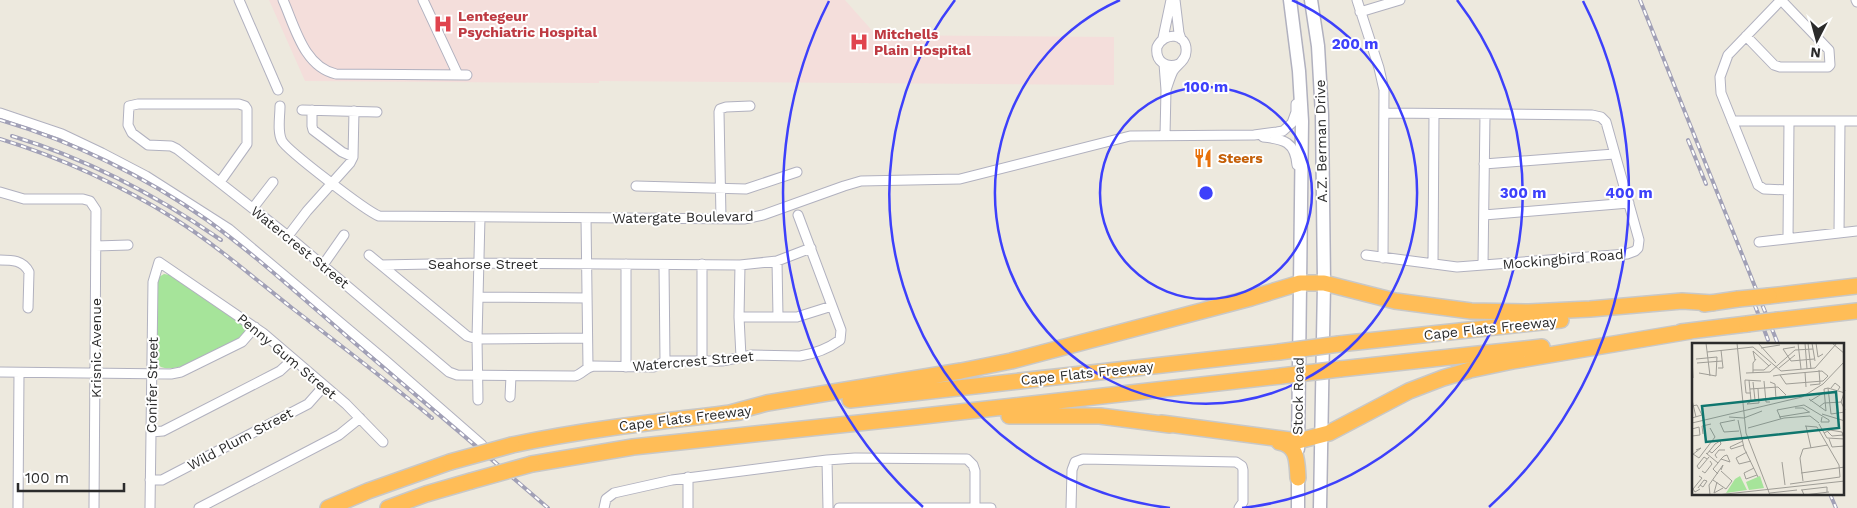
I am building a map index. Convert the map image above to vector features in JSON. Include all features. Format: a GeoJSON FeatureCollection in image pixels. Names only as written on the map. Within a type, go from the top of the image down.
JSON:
{"type":"FeatureCollection","features":[{"type":"Feature","properties":{"kind":"highway"},"geometry":{"type":"LineString","coordinates":[[730,413],[767,403],[1010,362],[1251,298],[1300,283],[1324,284],[1395,301],[1471,311],[1529,312],[1682,301],[1713,303]]}},
{"type":"Feature","properties":{"kind":"highway","name":"Cape Flats Freeway"},"geometry":{"type":"LineString","coordinates":[[328,508],[368,491],[450,462],[512,445],[572,432],[1857,286]]}},
{"type":"Feature","properties":{"kind":"highway","name":"Cape Flats Freeway"},"geometry":{"type":"LineString","coordinates":[[388,508],[426,494],[532,464],[633,447],[915,418],[1857,311]]}},
{"type":"Feature","properties":{"kind":"highway"},"geometry":{"type":"LineString","coordinates":[[915,418],[938,420],[1077,415],[1161,423],[1298,441],[1320,437],[1409,392],[1452,376],[1513,361],[1691,331]]}},
{"type":"Feature","properties":{"kind":"highway"},"geometry":{"type":"LineString","coordinates":[[1161,423],[1284,443],[1294,450],[1298,478]]}},
{"type":"Feature","properties":{"kind":"main road","name":"A.Z. Berman Drive"},"geometry":{"type":"LineString","coordinates":[[1290,0],[1299,71],[1302,121],[1300,283]]}},
{"type":"Feature","properties":{"kind":"main road","name":"A.Z. Berman Drive"},"geometry":{"type":"LineString","coordinates":[[1310,0],[1318,46],[1322,115],[1324,284]]}},
{"type":"Feature","properties":{"kind":"main road","name":"Stock Road"},"geometry":{"type":"LineString","coordinates":[[1298,508],[1300,283]]}},
{"type":"Feature","properties":{"kind":"main road","name":"Stock Road"},"geometry":{"type":"LineString","coordinates":[[1320,508],[1324,284]]}},
{"type":"Feature","properties":{"kind":"main road"},"geometry":{"type":"LineString","coordinates":[[1298,441],[1312,430],[1315,414],[1317,360],[1322,325]]}},
{"type":"Feature","properties":{"kind":"street"},"geometry":{"type":"LineString","coordinates":[[239,0],[278,90]]}},
{"type":"Feature","properties":{"kind":"street"},"geometry":{"type":"LineString","coordinates":[[283,0],[307,55],[314,64],[324,71],[336,74],[462,74],[423,0]]}},
{"type":"Feature","properties":{"kind":"street"},"geometry":{"type":"LineString","coordinates":[[1171,0],[1163,38],[1159,42],[1156,52],[1164,64],[1169,66],[1179,64]]}},
{"type":"Feature","properties":{"kind":"street"},"geometry":{"type":"LineString","coordinates":[[1166,90],[1172,75],[1185,57],[1186,52],[1179,33],[1176,0]]}},
{"type":"Feature","properties":{"kind":"street"},"geometry":{"type":"LineString","coordinates":[[1356,0],[1384,86],[1383,258]]}},
{"type":"Feature","properties":{"kind":"street"},"geometry":{"type":"LineString","coordinates":[[1360,12],[1400,0]]}},
{"type":"Feature","properties":{"kind":"street"},"geometry":{"type":"LineString","coordinates":[[1746,36],[1777,67],[1828,67],[1830,54],[1826,45],[1780,0],[1733,49],[1722,68],[1721,93],[1760,188],[1788,190]]}},
{"type":"Feature","properties":{"kind":"street"},"geometry":{"type":"LineString","coordinates":[[1163,38],[1172,36],[1181,39]]}},
{"type":"Feature","properties":{"kind":"street"},"geometry":{"type":"LineString","coordinates":[[1164,64],[1166,90],[1165,135]]}},
{"type":"Feature","properties":{"kind":"street","name":"Watergate Boulevard"},"geometry":{"type":"LineString","coordinates":[[280,106],[281,140],[333,184],[379,216],[754,218],[861,181],[960,179],[1130,136],[1254,135],[1283,131],[1292,123],[1296,112],[1299,71]]}},
{"type":"Feature","properties":{"kind":"street","name":"Watercrest Street"},"geometry":{"type":"LineString","coordinates":[[220,182],[248,144],[247,110],[245,106],[239,104],[138,104],[129,106],[128,125],[132,133],[148,145],[174,147],[254,208],[449,372],[457,375],[575,376],[588,367],[654,367],[665,361],[800,356],[835,344],[840,340],[841,334],[798,214]]}},
{"type":"Feature","properties":{"kind":"street"},"geometry":{"type":"LineString","coordinates":[[721,218],[720,110],[726,107],[750,106]]}},
{"type":"Feature","properties":{"kind":"street"},"geometry":{"type":"LineString","coordinates":[[353,157],[342,152],[313,130],[307,110],[377,112]]}},
{"type":"Feature","properties":{"kind":"street"},"geometry":{"type":"LineString","coordinates":[[288,236],[307,211],[345,172],[353,157],[354,111]]}},
{"type":"Feature","properties":{"kind":"street"},"geometry":{"type":"LineString","coordinates":[[1384,113],[1485,115],[1483,266]]}},
{"type":"Feature","properties":{"kind":"street"},"geometry":{"type":"LineString","coordinates":[[0,114],[62,134],[102,153],[146,176],[229,229],[386,360],[482,445]]}},
{"type":"Feature","properties":{"kind":"street"},"geometry":{"type":"LineString","coordinates":[[1432,264],[1434,114]]}},
{"type":"Feature","properties":{"kind":"street","name":"Mockingbird Road"},"geometry":{"type":"LineString","coordinates":[[1366,255],[1457,267],[1627,254],[1638,248],[1639,240],[1629,203],[1606,122],[1601,117],[1592,115],[1485,115]]}},
{"type":"Feature","properties":{"kind":"street"},"geometry":{"type":"LineString","coordinates":[[1732,120],[1857,121]]}},
{"type":"Feature","properties":{"kind":"street"},"geometry":{"type":"LineString","coordinates":[[1788,238],[1789,121]]}},
{"type":"Feature","properties":{"kind":"street"},"geometry":{"type":"LineString","coordinates":[[1839,233],[1840,121]]}},
{"type":"Feature","properties":{"kind":"street","name":"Watergate Boulevard"},"geometry":{"type":"LineString","coordinates":[[1254,135],[1281,140],[1289,144],[1294,150],[1300,212]]}},
{"type":"Feature","properties":{"kind":"street"},"geometry":{"type":"LineString","coordinates":[[1484,164],[1614,154]]}},
{"type":"Feature","properties":{"kind":"street"},"geometry":{"type":"LineString","coordinates":[[636,186],[753,188],[797,172]]}},
{"type":"Feature","properties":{"kind":"street"},"geometry":{"type":"LineString","coordinates":[[254,208],[274,182]]}},
{"type":"Feature","properties":{"kind":"street","name":"Krisnic Avenue"},"geometry":{"type":"LineString","coordinates":[[0,192],[24,199],[80,199],[90,201],[96,210],[94,508]]}},
{"type":"Feature","properties":{"kind":"street"},"geometry":{"type":"LineString","coordinates":[[1484,215],[1629,203]]}},
{"type":"Feature","properties":{"kind":"street"},"geometry":{"type":"LineString","coordinates":[[478,400],[477,338],[480,218]]}},
{"type":"Feature","properties":{"kind":"street"},"geometry":{"type":"LineString","coordinates":[[586,218],[588,367]]}},
{"type":"Feature","properties":{"kind":"street"},"geometry":{"type":"LineString","coordinates":[[1759,242],[1857,231]]}},
{"type":"Feature","properties":{"kind":"street"},"geometry":{"type":"LineString","coordinates":[[323,265],[344,235]]}},
{"type":"Feature","properties":{"kind":"street"},"geometry":{"type":"LineString","coordinates":[[96,246],[128,245]]}},
{"type":"Feature","properties":{"kind":"street"},"geometry":{"type":"LineString","coordinates":[[586,264],[740,265],[777,261],[811,248]]}},
{"type":"Feature","properties":{"kind":"street"},"geometry":{"type":"LineString","coordinates":[[369,255],[463,334],[477,338],[588,338]]}},
{"type":"Feature","properties":{"kind":"street"},"geometry":{"type":"LineString","coordinates":[[0,260],[17,261],[26,267],[29,272],[28,308]]}},
{"type":"Feature","properties":{"kind":"street"},"geometry":{"type":"LineString","coordinates":[[777,261],[778,317]]}},
{"type":"Feature","properties":{"kind":"street","name":"Penny Gum Street"},"geometry":{"type":"LineString","coordinates":[[159,262],[255,327],[360,418],[383,442]]}},
{"type":"Feature","properties":{"kind":"street","name":"Conifer Street"},"geometry":{"type":"LineString","coordinates":[[150,508],[153,282],[159,262]]}},
{"type":"Feature","properties":{"kind":"street","name":"Seahorse Street"},"geometry":{"type":"LineString","coordinates":[[381,265],[480,263],[586,264]]}},
{"type":"Feature","properties":{"kind":"street"},"geometry":{"type":"LineString","coordinates":[[626,264],[626,366]]}},
{"type":"Feature","properties":{"kind":"street"},"geometry":{"type":"LineString","coordinates":[[664,264],[665,361]]}},
{"type":"Feature","properties":{"kind":"street"},"geometry":{"type":"LineString","coordinates":[[702,264],[702,360]]}},
{"type":"Feature","properties":{"kind":"street"},"geometry":{"type":"LineString","coordinates":[[740,265],[739,317],[741,357]]}},
{"type":"Feature","properties":{"kind":"street"},"geometry":{"type":"LineString","coordinates":[[478,297],[588,298]]}},
{"type":"Feature","properties":{"kind":"street"},"geometry":{"type":"LineString","coordinates":[[739,317],[797,317],[832,306]]}},
{"type":"Feature","properties":{"kind":"street"},"geometry":{"type":"LineString","coordinates":[[0,372],[171,374],[190,370],[242,342],[255,327]]}},
{"type":"Feature","properties":{"kind":"street"},"geometry":{"type":"LineString","coordinates":[[151,432],[163,431],[280,371],[293,359]]}},
{"type":"Feature","properties":{"kind":"street"},"geometry":{"type":"LineString","coordinates":[[18,508],[19,373]]}},
{"type":"Feature","properties":{"kind":"street"},"geometry":{"type":"LineString","coordinates":[[510,397],[511,376]]}},
{"type":"Feature","properties":{"kind":"street","name":"Wild Plum Street"},"geometry":{"type":"LineString","coordinates":[[150,480],[162,480],[308,404],[324,386]]}},
{"type":"Feature","properties":{"kind":"street"},"geometry":{"type":"LineString","coordinates":[[199,508],[339,436],[360,418]]}},
{"type":"Feature","properties":{"kind":"street"},"geometry":{"type":"LineString","coordinates":[[604,508],[606,500],[614,493],[688,477],[854,458],[967,459],[974,465],[975,471],[975,508]]}},
{"type":"Feature","properties":{"kind":"street"},"geometry":{"type":"LineString","coordinates":[[1071,508],[1072,470],[1075,462],[1083,459],[1236,462],[1239,463],[1243,470],[1243,502],[1239,508]]}},
{"type":"Feature","properties":{"kind":"street"},"geometry":{"type":"LineString","coordinates":[[828,460],[828,508]]}},
{"type":"Feature","properties":{"kind":"street"},"geometry":{"type":"LineString","coordinates":[[688,477],[688,508]]}},
{"type":"Feature","properties":{"kind":"street"},"geometry":{"type":"LineString","coordinates":[[839,508],[991,508]]}},
{"type":"Feature","properties":{"kind":"shaded area"},"geometry":{"type":"Polygon","coordinates":[[[269,0],[845,0],[876,35],[1114,37],[1114,85],[305,81],[269,0]]]}},
{"type":"Feature","properties":{"kind":"green space"},"geometry":{"type":"Polygon","coordinates":[[[164,274],[170,275],[244,325],[245,332],[241,338],[210,355],[184,366],[162,367],[156,362],[157,282],[159,277],[164,274]]]}},
{"type":"Feature","properties":{"kind":"railway"},"geometry":{"type":"LineString","coordinates":[[1640,0],[1778,343]]}},
{"type":"Feature","properties":{"kind":"railway"},"geometry":{"type":"LineString","coordinates":[[0,120],[55,139],[108,162],[158,189],[207,220],[267,267],[548,508]]}},
{"type":"Feature","properties":{"kind":"railway"},"geometry":{"type":"LineString","coordinates":[[12,136],[68,156],[121,180],[172,208],[221,240]]}},
{"type":"Feature","properties":{"kind":"railway"},"geometry":{"type":"LineString","coordinates":[[0,139],[23,146],[90,173],[175,219],[220,251],[432,418]]}},
{"type":"Feature","properties":{"kind":"railway"},"geometry":{"type":"LineString","coordinates":[[1688,140],[1706,184]]}},
{"type":"Feature","properties":{"kind":"railway"},"geometry":{"type":"LineString","coordinates":[[1751,295],[1768,340]]}},
{"type":"Feature","properties":{"kind":"railway"},"geometry":{"type":"LineString","coordinates":[[1831,496],[1836,508]]}},
{"type":"Feature","properties":{"kind":"place","name":"Lentegeur Psychiatric Hospital"},"geometry":{"type":"Point","coordinates":[443,24]}},
{"type":"Feature","properties":{"kind":"place","name":"Mitchells Plain Hospital"},"geometry":{"type":"Point","coordinates":[859,42]}},
{"type":"Feature","properties":{"kind":"place","name":"Steers"},"geometry":{"type":"Point","coordinates":[1203,158]}}]}
